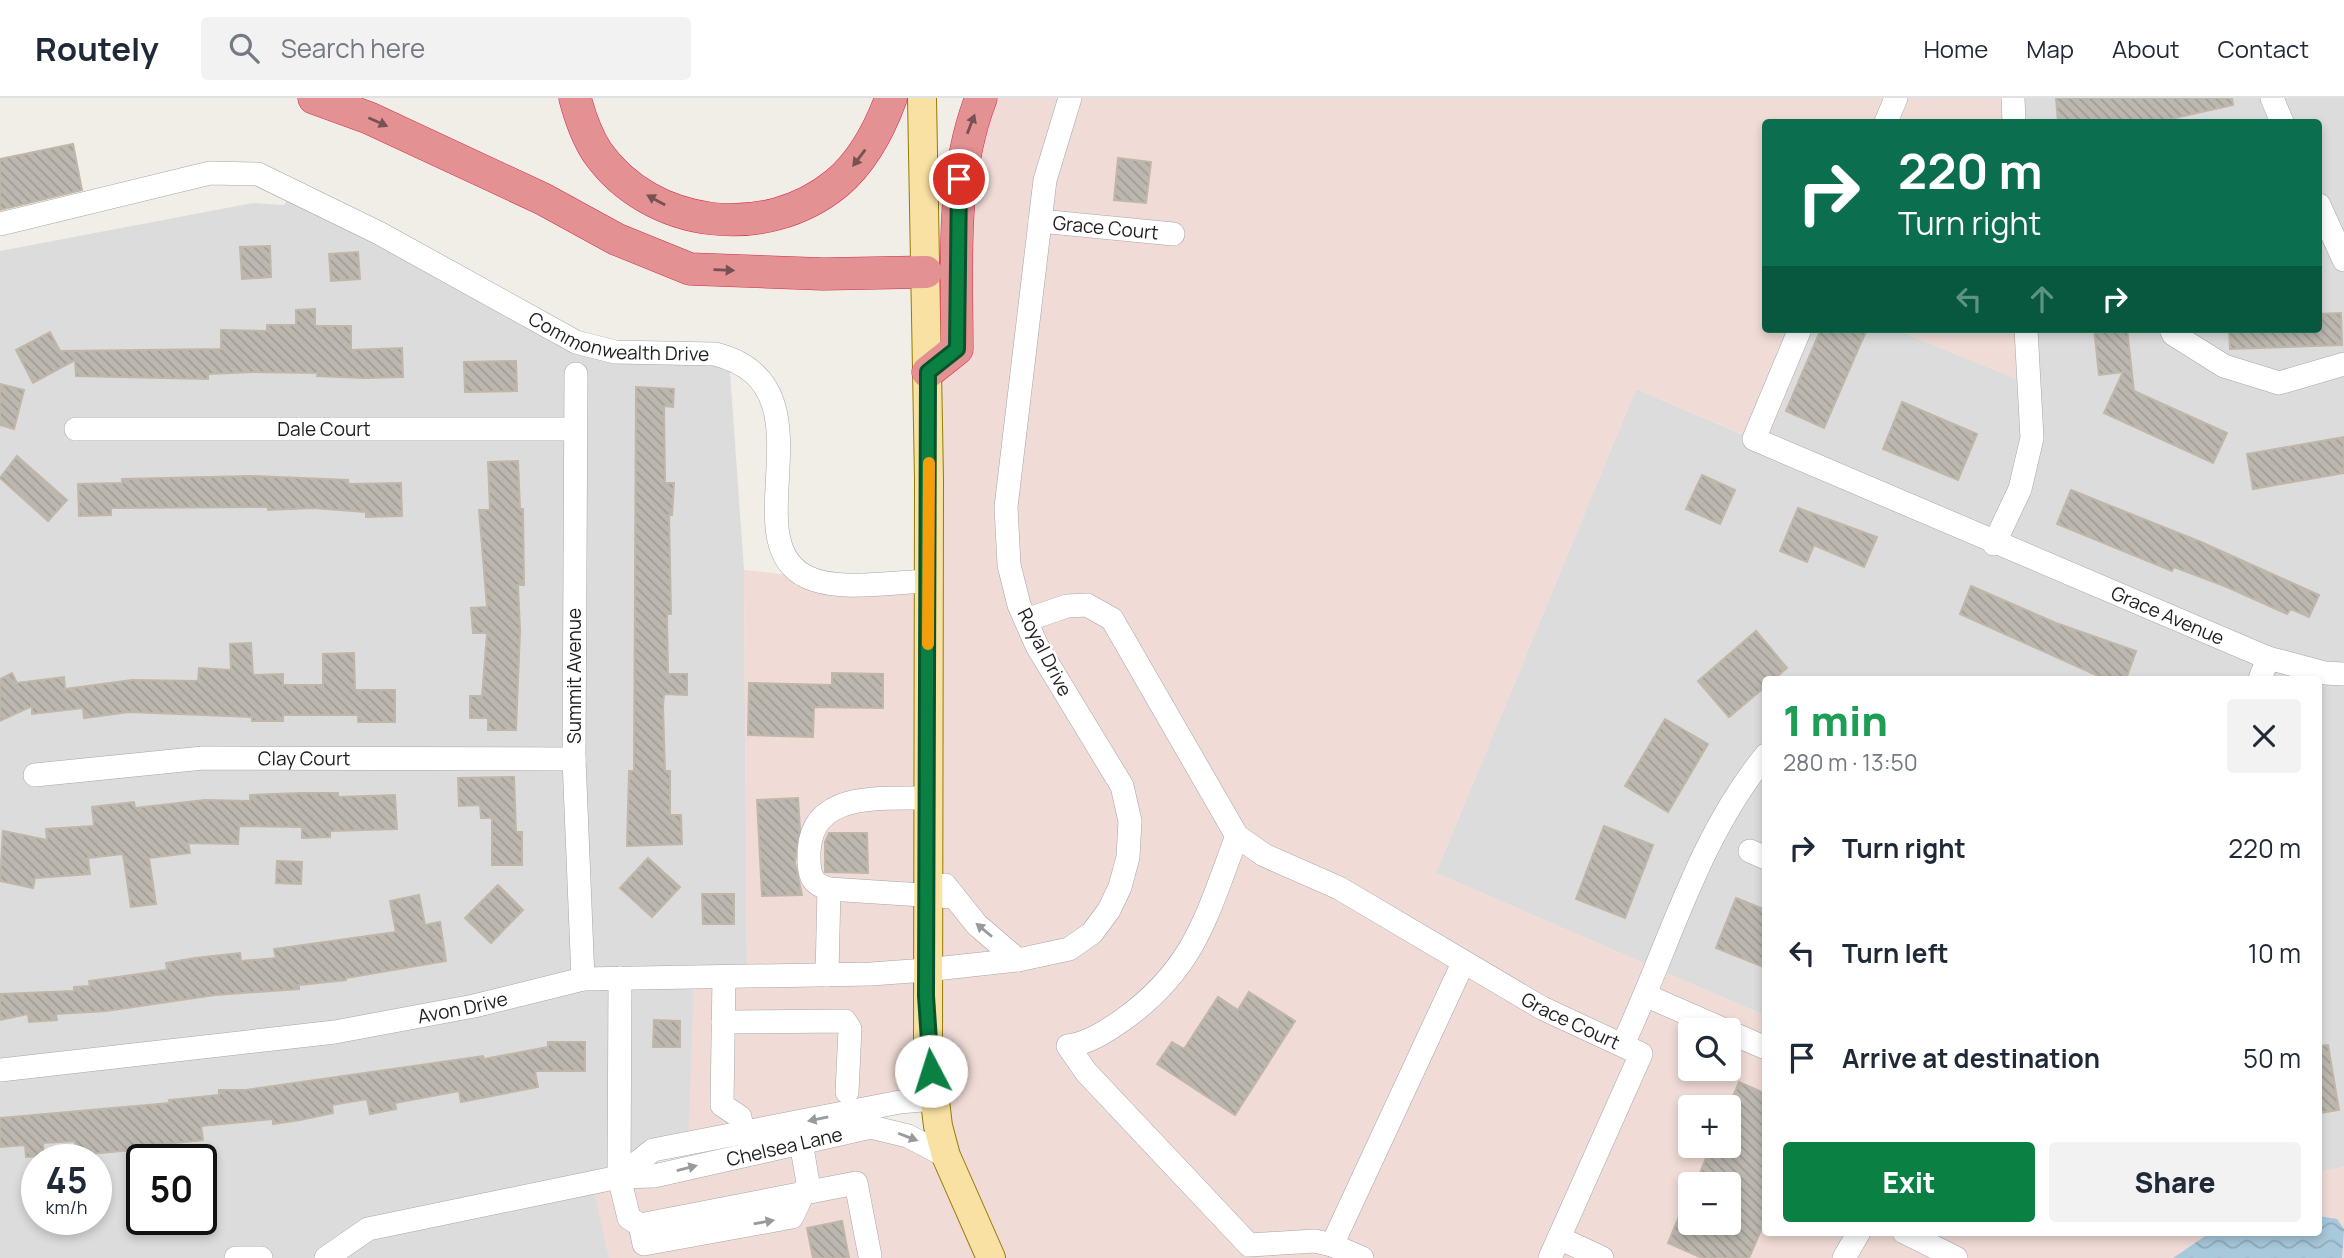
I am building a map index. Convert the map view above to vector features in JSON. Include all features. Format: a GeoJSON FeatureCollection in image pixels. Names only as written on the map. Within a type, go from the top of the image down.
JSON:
{"type":"FeatureCollection","features":[{"type":"Feature","properties":{"kind":"highway"},"geometry":{"type":"LineString","coordinates":[[314,98],[369,118],[543,199],[617,239],[690,269],[823,274],[926,272]]}},
{"type":"Feature","properties":{"kind":"highway"},"geometry":{"type":"LineString","coordinates":[[575,98],[583,128],[597,152],[632,187],[674,210],[729,222],[782,214],[838,183],[872,140],[891,98]]}},
{"type":"Feature","properties":{"kind":"highway"},"geometry":{"type":"LineString","coordinates":[[928,372],[957,349],[957,196],[967,134],[981,98]]}},
{"type":"Feature","properties":{"kind":"main road"},"geometry":{"type":"LineString","coordinates":[[922,98],[928,372],[927,859],[940,897],[926,970],[933,1099],[946,1156],[990,1258]]}},
{"type":"Feature","properties":{"kind":"street","name":"Royal Drive"},"geometry":{"type":"LineString","coordinates":[[926,970],[1018,960],[1069,949],[1091,933],[1109,910],[1120,887],[1129,857],[1130,821],[1122,786],[1050,669],[1026,620],[1009,565],[1006,507],[1040,221],[1048,167],[1070,98]]}},
{"type":"Feature","properties":{"kind":"street"},"geometry":{"type":"LineString","coordinates":[[1887,119],[1896,98]]}},
{"type":"Feature","properties":{"kind":"street"},"geometry":{"type":"LineString","coordinates":[[2013,98],[2014,119]]}},
{"type":"Feature","properties":{"kind":"street"},"geometry":{"type":"LineString","coordinates":[[2272,98],[2281,119]]}},
{"type":"Feature","properties":{"kind":"street","name":"Commonwealth Drive"},"geometry":{"type":"LineString","coordinates":[[0,224],[210,173],[258,174],[295,190],[576,342],[615,352],[715,354],[753,371],[771,398],[779,435],[777,533],[786,560],[806,576],[829,584],[929,581]]}},
{"type":"Feature","properties":{"kind":"street"},"geometry":{"type":"LineString","coordinates":[[2322,212],[2344,260]]}},
{"type":"Feature","properties":{"kind":"street","name":"Grace Court"},"geometry":{"type":"LineString","coordinates":[[1040,221],[1173,234]]}},
{"type":"Feature","properties":{"kind":"street","name":"Grace Avenue"},"geometry":{"type":"LineString","coordinates":[[1798,333],[1754,439],[1994,544],[2264,669],[2344,674]]}},
{"type":"Feature","properties":{"kind":"street"},"geometry":{"type":"LineString","coordinates":[[1994,544],[2020,489],[2032,438],[2026,333]]}},
{"type":"Feature","properties":{"kind":"street"},"geometry":{"type":"LineString","coordinates":[[2173,333],[2224,366],[2279,383],[2344,364]]}},
{"type":"Feature","properties":{"kind":"street","name":"Summit Avenue"},"geometry":{"type":"LineString","coordinates":[[576,374],[574,759],[583,979]]}},
{"type":"Feature","properties":{"kind":"street","name":"Dale Court"},"geometry":{"type":"LineString","coordinates":[[76,429],[575,429]]}},
{"type":"Feature","properties":{"kind":"street"},"geometry":{"type":"LineString","coordinates":[[1026,620],[1068,606],[1087,605],[1112,619],[1237,836],[1200,933],[1175,975],[1114,1026],[1083,1044],[1068,1046],[1086,1072],[1249,1254],[1315,1241],[1362,1258]]}},
{"type":"Feature","properties":{"kind":"street","name":"Clay Court"},"geometry":{"type":"LineString","coordinates":[[35,775],[203,758],[574,759]]}},
{"type":"Feature","properties":{"kind":"street","name":"Grace Court"},"geometry":{"type":"LineString","coordinates":[[1237,836],[1264,855],[1339,888],[1542,1008],[1623,1044],[1712,835],[1738,789],[1762,760]]}},
{"type":"Feature","properties":{"kind":"street"},"geometry":{"type":"LineString","coordinates":[[928,798],[852,801],[827,814],[812,832],[808,846],[810,877],[817,885],[829,889],[940,897],[1018,960]]}},
{"type":"Feature","properties":{"kind":"street"},"geometry":{"type":"LineString","coordinates":[[827,975],[829,889]]}},
{"type":"Feature","properties":{"kind":"street"},"geometry":{"type":"LineString","coordinates":[[1332,1245],[1463,962]]}},
{"type":"Feature","properties":{"kind":"street","name":"Avon Drive"},"geometry":{"type":"LineString","coordinates":[[0,1070],[335,1032],[474,1006],[583,979],[827,975],[926,970]]}},
{"type":"Feature","properties":{"kind":"street"},"geometry":{"type":"LineString","coordinates":[[724,977],[722,1105],[740,1117],[743,1134]]}},
{"type":"Feature","properties":{"kind":"street"},"geometry":{"type":"LineString","coordinates":[[620,978],[620,1177],[629,1218],[640,1225],[856,1183],[870,1256]]}},
{"type":"Feature","properties":{"kind":"street"},"geometry":{"type":"LineString","coordinates":[[1645,995],[1698,1018]]}},
{"type":"Feature","properties":{"kind":"street"},"geometry":{"type":"LineString","coordinates":[[723,1022],[845,1021],[850,1029],[848,1092]]}},
{"type":"Feature","properties":{"kind":"street"},"geometry":{"type":"LineString","coordinates":[[1741,1037],[1762,1046]]}},
{"type":"Feature","properties":{"kind":"street"},"geometry":{"type":"LineString","coordinates":[[1602,1258],[1554,1248],[1641,1054],[1623,1044]]}},
{"type":"Feature","properties":{"kind":"street","name":"Chelsea Lane"},"geometry":{"type":"LineString","coordinates":[[620,1177],[653,1150],[933,1099]]}},
{"type":"Feature","properties":{"kind":"street","name":"Chelsea Lane"},"geometry":{"type":"LineString","coordinates":[[326,1258],[368,1229],[620,1177],[654,1176],[871,1126],[908,1136],[946,1156]]}},
{"type":"Feature","properties":{"kind":"street"},"geometry":{"type":"LineString","coordinates":[[802,1142],[808,1183],[802,1192]]}},
{"type":"Feature","properties":{"kind":"street"},"geometry":{"type":"LineString","coordinates":[[1844,1258],[1859,1236]]}},
{"type":"Feature","properties":{"kind":"street"},"geometry":{"type":"LineString","coordinates":[[1859,1258],[1862,1236]]}},
{"type":"Feature","properties":{"kind":"street"},"geometry":{"type":"LineString","coordinates":[[1912,1236],[1956,1258]]}},
{"type":"Feature","properties":{"kind":"street"},"geometry":{"type":"LineString","coordinates":[[236,1258],[261,1258]]}},
{"type":"Feature","properties":{"kind":"shaded area"},"geometry":{"type":"Polygon","coordinates":[[[981,98],[2013,98],[2014,119],[1762,119],[1762,333],[1811,333],[1766,444],[1636,389],[1436,873],[1762,1014],[1762,1236],[2322,1236],[2322,1171],[2344,1167],[2344,1258],[609,1258],[592,1183],[871,1127],[945,1155],[933,1099],[688,1145],[694,977],[747,976],[744,570],[806,577],[929,581],[928,372],[957,349],[981,98]]]}},
{"type":"Feature","properties":{"kind":"shaded area"},"geometry":{"type":"Polygon","coordinates":[[[2013,98],[2344,98],[2344,1167],[2322,1171],[2322,676],[1762,676],[1762,1014],[1436,873],[1636,389],[1753,439],[1808,333],[1904,333],[2029,384],[2026,333],[2322,333],[2322,119],[2014,119],[2013,98]]]}},
{"type":"Feature","properties":{"kind":"shaded area"},"geometry":{"type":"Polygon","coordinates":[[[295,190],[563,335],[729,358],[744,570],[747,976],[688,1145],[593,1183],[609,1258],[0,1258],[0,251],[253,203],[284,205],[295,190]]]}},
{"type":"Feature","properties":{"kind":"shaded area"},"geometry":{"type":"Polygon","coordinates":[[[1904,333],[2026,333],[2029,384],[1904,333]]]}},
{"type":"Feature","properties":{"kind":"water"},"geometry":{"type":"Polygon","coordinates":[[[2322,1216],[2337,1219],[2344,1229],[2342,1258],[2173,1258],[2205,1236],[2322,1236],[2322,1216]]]}},
{"type":"Feature","properties":{"kind":"building"},"geometry":{"type":"Polygon","coordinates":[[[2056,98],[2232,98],[2233,105],[2170,119],[2058,119],[2056,98]]]}},
{"type":"Feature","properties":{"kind":"building"},"geometry":{"type":"Polygon","coordinates":[[[73,144],[82,190],[0,210],[0,159],[73,144]]]}},
{"type":"Feature","properties":{"kind":"building"},"geometry":{"type":"Polygon","coordinates":[[[1118,158],[1151,162],[1146,203],[1114,200],[1118,158]]]}},
{"type":"Feature","properties":{"kind":"building"},"geometry":{"type":"Polygon","coordinates":[[[270,246],[271,277],[242,279],[240,247],[270,246]]]}},
{"type":"Feature","properties":{"kind":"building"},"geometry":{"type":"Polygon","coordinates":[[[358,252],[360,279],[331,281],[329,254],[358,252]]]}},
{"type":"Feature","properties":{"kind":"building"},"geometry":{"type":"Polygon","coordinates":[[[315,309],[315,326],[351,326],[351,350],[402,348],[403,377],[365,378],[317,376],[318,373],[253,372],[208,374],[208,379],[76,376],[75,360],[33,383],[16,350],[50,332],[60,351],[221,349],[221,330],[267,331],[267,325],[296,325],[296,310],[315,309]]]}},
{"type":"Feature","properties":{"kind":"building"},"geometry":{"type":"Polygon","coordinates":[[[2341,313],[2342,345],[2230,349],[2229,333],[2322,333],[2322,314],[2341,313]]]}},
{"type":"Feature","properties":{"kind":"building"},"geometry":{"type":"Polygon","coordinates":[[[1819,333],[1865,333],[1824,428],[1786,411],[1819,333]]]}},
{"type":"Feature","properties":{"kind":"building"},"geometry":{"type":"Polygon","coordinates":[[[2094,333],[2127,333],[2134,391],[2227,433],[2213,463],[2104,413],[2123,372],[2099,375],[2094,333]]]}},
{"type":"Feature","properties":{"kind":"building"},"geometry":{"type":"Polygon","coordinates":[[[516,361],[517,391],[465,392],[464,362],[516,361]]]}},
{"type":"Feature","properties":{"kind":"building"},"geometry":{"type":"Polygon","coordinates":[[[0,384],[24,390],[14,429],[0,425],[0,384]]]}},
{"type":"Feature","properties":{"kind":"building"},"geometry":{"type":"Polygon","coordinates":[[[636,387],[674,389],[673,407],[664,406],[665,483],[674,483],[672,515],[669,515],[671,614],[667,614],[668,674],[687,674],[687,695],[664,694],[663,706],[665,771],[670,771],[670,815],[681,815],[682,844],[627,846],[629,771],[634,771],[636,387]]]}},
{"type":"Feature","properties":{"kind":"building"},"geometry":{"type":"Polygon","coordinates":[[[1902,402],[1977,434],[1958,480],[1883,449],[1902,402]]]}},
{"type":"Feature","properties":{"kind":"building"},"geometry":{"type":"Polygon","coordinates":[[[2344,437],[2344,473],[2253,489],[2247,454],[2344,437]]]}},
{"type":"Feature","properties":{"kind":"building"},"geometry":{"type":"Polygon","coordinates":[[[17,456],[67,500],[48,521],[0,478],[17,456]]]}},
{"type":"Feature","properties":{"kind":"building"},"geometry":{"type":"Polygon","coordinates":[[[518,461],[520,509],[523,509],[524,585],[518,585],[520,631],[516,730],[488,730],[488,718],[470,718],[470,696],[482,696],[487,633],[473,633],[471,608],[487,607],[479,510],[490,510],[488,462],[518,461]]]}},
{"type":"Feature","properties":{"kind":"building"},"geometry":{"type":"Polygon","coordinates":[[[1702,475],[1735,490],[1720,524],[1686,509],[1702,475]]]}},
{"type":"Feature","properties":{"kind":"building"},"geometry":{"type":"Polygon","coordinates":[[[252,476],[348,480],[348,484],[401,483],[402,516],[366,517],[366,512],[313,508],[268,510],[268,507],[111,508],[111,515],[79,516],[78,484],[122,483],[122,479],[252,476]]]}},
{"type":"Feature","properties":{"kind":"building"},"geometry":{"type":"Polygon","coordinates":[[[2071,490],[2201,542],[2319,595],[2309,617],[2291,609],[2287,614],[2227,587],[2174,567],[2172,571],[2057,524],[2071,490]]]}},
{"type":"Feature","properties":{"kind":"building"},"geometry":{"type":"Polygon","coordinates":[[[1798,508],[1877,537],[1864,567],[1814,545],[1807,562],[1780,551],[1798,508]]]}},
{"type":"Feature","properties":{"kind":"building"},"geometry":{"type":"Polygon","coordinates":[[[1971,586],[2056,623],[2136,651],[2127,676],[2099,676],[1960,614],[1971,586]]]}},
{"type":"Feature","properties":{"kind":"building"},"geometry":{"type":"Polygon","coordinates":[[[1756,631],[1787,668],[1778,676],[1762,676],[1762,689],[1729,717],[1698,681],[1756,631]]]}},
{"type":"Feature","properties":{"kind":"building"},"geometry":{"type":"Polygon","coordinates":[[[251,643],[253,675],[283,674],[283,685],[323,685],[323,654],[354,653],[355,690],[395,690],[395,722],[358,722],[358,715],[283,715],[283,721],[252,721],[252,717],[129,712],[84,718],[83,708],[32,714],[32,706],[0,721],[0,679],[12,673],[17,683],[64,677],[65,689],[132,680],[198,681],[199,668],[231,670],[230,644],[251,643]]]}},
{"type":"Feature","properties":{"kind":"building"},"geometry":{"type":"Polygon","coordinates":[[[832,673],[883,674],[883,708],[814,707],[813,737],[748,735],[749,683],[832,685],[832,673]]]}},
{"type":"Feature","properties":{"kind":"building"},"geometry":{"type":"Polygon","coordinates":[[[1665,719],[1708,744],[1668,812],[1625,786],[1665,719]]]}},
{"type":"Feature","properties":{"kind":"building"},"geometry":{"type":"Polygon","coordinates":[[[514,777],[516,832],[522,832],[522,865],[492,865],[492,818],[481,818],[480,805],[459,806],[458,778],[514,777]]]}},
{"type":"Feature","properties":{"kind":"building"},"geometry":{"type":"Polygon","coordinates":[[[338,793],[338,797],[395,795],[397,829],[330,831],[330,837],[302,838],[302,827],[239,826],[238,844],[188,843],[190,853],[149,858],[156,904],[131,907],[123,854],[88,858],[90,874],[35,878],[33,888],[0,881],[3,831],[47,840],[46,829],[94,826],[92,807],[134,802],[135,808],[205,800],[250,801],[250,795],[338,793]]]}},
{"type":"Feature","properties":{"kind":"building"},"geometry":{"type":"Polygon","coordinates":[[[798,798],[800,830],[795,863],[802,895],[762,896],[757,800],[798,798]]]}},
{"type":"Feature","properties":{"kind":"building"},"geometry":{"type":"Polygon","coordinates":[[[1604,826],[1653,845],[1625,918],[1576,899],[1604,826]]]}},
{"type":"Feature","properties":{"kind":"building"},"geometry":{"type":"Polygon","coordinates":[[[829,833],[867,833],[868,873],[825,872],[825,842],[829,833]]]}},
{"type":"Feature","properties":{"kind":"building"},"geometry":{"type":"Polygon","coordinates":[[[648,858],[680,887],[652,917],[620,888],[648,858]]]}},
{"type":"Feature","properties":{"kind":"building"},"geometry":{"type":"Polygon","coordinates":[[[277,861],[302,862],[301,884],[276,883],[277,861]]]}},
{"type":"Feature","properties":{"kind":"building"},"geometry":{"type":"Polygon","coordinates":[[[498,885],[523,910],[491,943],[465,918],[498,885]]]}},
{"type":"Feature","properties":{"kind":"building"},"geometry":{"type":"Polygon","coordinates":[[[702,894],[734,894],[734,924],[703,924],[702,894]]]}},
{"type":"Feature","properties":{"kind":"building"},"geometry":{"type":"Polygon","coordinates":[[[419,895],[425,925],[440,922],[446,961],[346,980],[299,985],[299,989],[215,995],[106,1011],[56,1014],[57,1020],[29,1022],[28,1014],[0,1020],[0,994],[74,991],[74,987],[90,986],[89,981],[167,970],[166,963],[240,953],[241,961],[276,958],[274,949],[396,932],[390,901],[419,895]]]}},
{"type":"Feature","properties":{"kind":"building"},"geometry":{"type":"Polygon","coordinates":[[[1736,898],[1762,908],[1762,966],[1716,948],[1736,898]]]}},
{"type":"Feature","properties":{"kind":"building"},"geometry":{"type":"Polygon","coordinates":[[[1249,992],[1295,1021],[1235,1115],[1157,1064],[1172,1042],[1184,1049],[1218,997],[1238,1010],[1249,992]]]}},
{"type":"Feature","properties":{"kind":"building"},"geometry":{"type":"Polygon","coordinates":[[[654,1020],[680,1021],[680,1047],[653,1047],[654,1020]]]}},
{"type":"Feature","properties":{"kind":"building"},"geometry":{"type":"Polygon","coordinates":[[[548,1042],[585,1042],[585,1071],[535,1071],[538,1087],[461,1102],[459,1091],[395,1103],[396,1109],[370,1114],[367,1099],[332,1105],[333,1113],[300,1120],[273,1124],[273,1119],[201,1126],[203,1140],[126,1144],[126,1151],[112,1152],[112,1144],[75,1144],[75,1141],[0,1147],[0,1118],[170,1103],[169,1100],[219,1095],[219,1090],[246,1090],[483,1056],[484,1059],[548,1047],[548,1042]]]}},
{"type":"Feature","properties":{"kind":"building"},"geometry":{"type":"Polygon","coordinates":[[[2328,1045],[2339,1110],[2322,1113],[2322,1046],[2328,1045]]]}},
{"type":"Feature","properties":{"kind":"building"},"geometry":{"type":"Polygon","coordinates":[[[1739,1082],[1762,1092],[1762,1228],[1749,1258],[1702,1258],[1668,1243],[1678,1219],[1678,1235],[1741,1235],[1741,1172],[1700,1172],[1706,1158],[1741,1158],[1741,1095],[1734,1095],[1739,1082]]]}},
{"type":"Feature","properties":{"kind":"building"},"geometry":{"type":"Polygon","coordinates":[[[842,1221],[849,1258],[813,1258],[807,1228],[842,1221]]]}},
{"type":"Feature","properties":{"kind":"slow traffic"},"geometry":{"type":"LineString","coordinates":[[928,644],[929,463]]}},
{"type":"Feature","properties":{"kind":"route"},"geometry":{"type":"LineString","coordinates":[[931,1071],[926,996],[928,372],[957,349],[959,179]]}}]}
